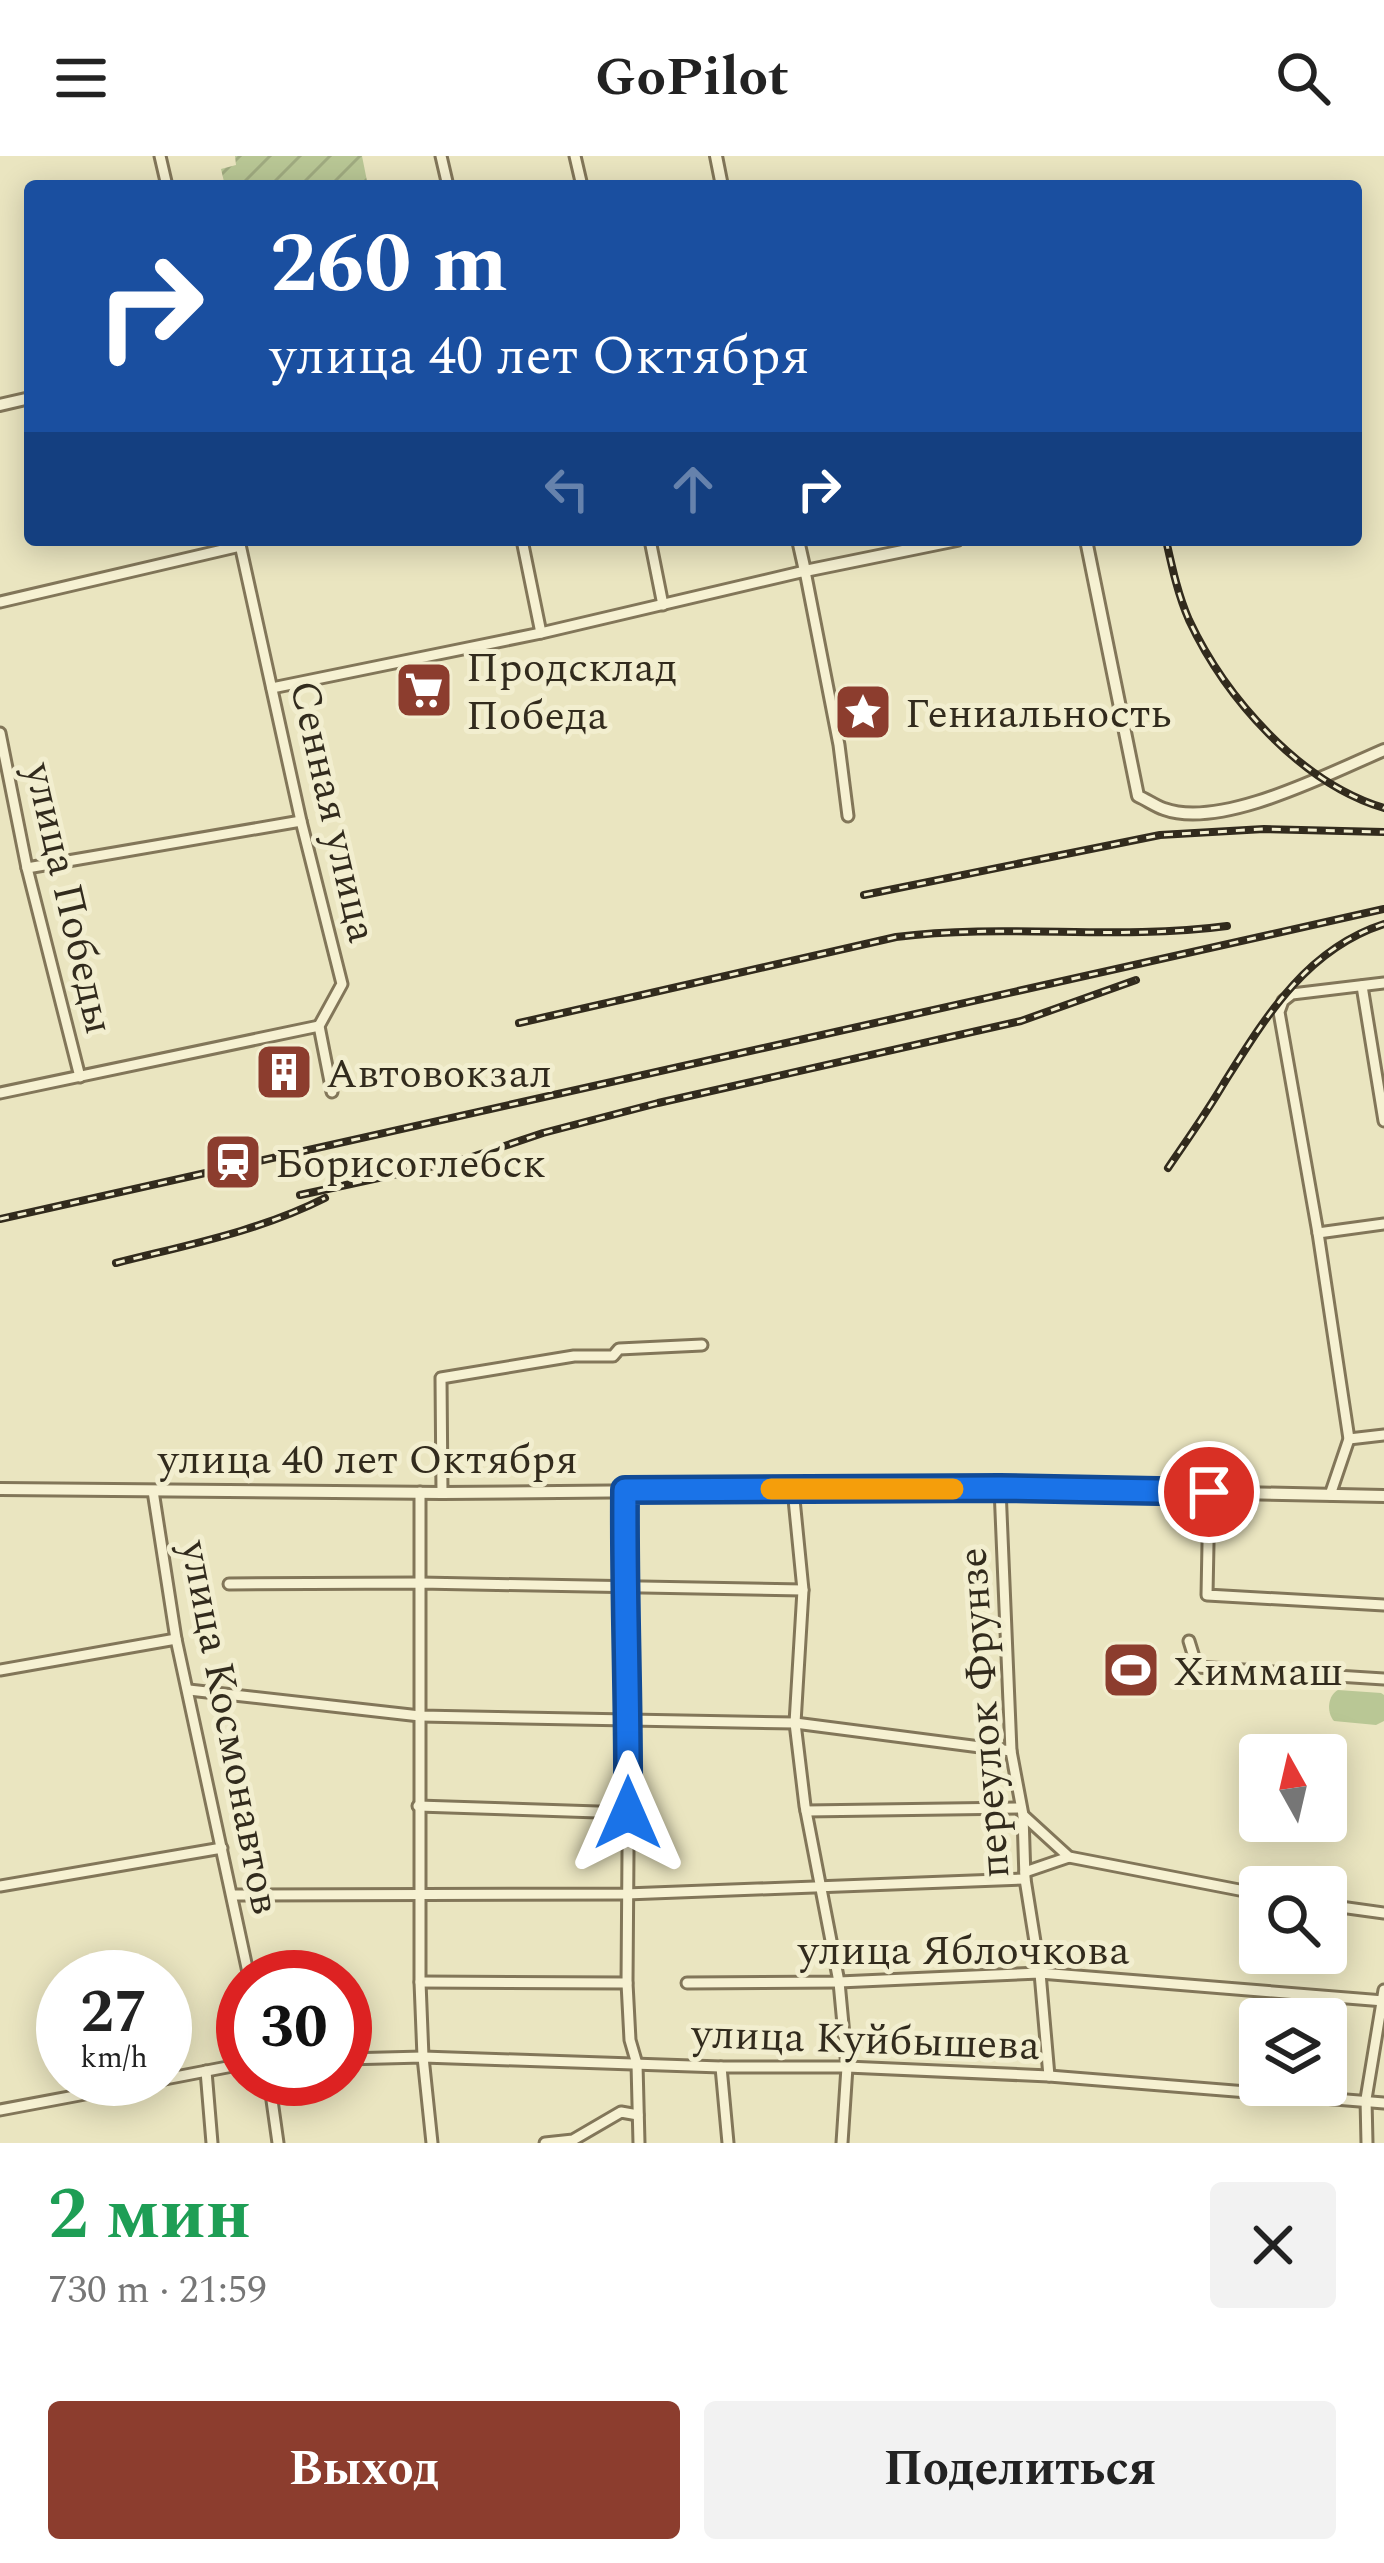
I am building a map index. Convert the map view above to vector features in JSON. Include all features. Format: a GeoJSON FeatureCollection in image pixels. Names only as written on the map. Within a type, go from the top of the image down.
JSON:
{"type":"FeatureCollection","features":[{"type":"Feature","properties":{"kind":"street"},"geometry":{"type":"LineString","coordinates":[[0,602],[227,546]]}},
{"type":"Feature","properties":{"kind":"street","name":"Сенная улица"},"geometry":{"type":"LineString","coordinates":[[240,546],[342,984],[319,1026]]}},
{"type":"Feature","properties":{"kind":"street"},"geometry":{"type":"LineString","coordinates":[[524,546],[542,633]]}},
{"type":"Feature","properties":{"kind":"street"},"geometry":{"type":"LineString","coordinates":[[651,546],[663,605]]}},
{"type":"Feature","properties":{"kind":"street"},"geometry":{"type":"LineString","coordinates":[[799,546],[839,745],[848,816]]}},
{"type":"Feature","properties":{"kind":"street"},"geometry":{"type":"LineString","coordinates":[[272,688],[928,546]]}},
{"type":"Feature","properties":{"kind":"street"},"geometry":{"type":"LineString","coordinates":[[1087,546],[1138,796],[1167,811],[1203,813],[1262,801],[1384,750]]}},
{"type":"Feature","properties":{"kind":"street","name":"улица Победы"},"geometry":{"type":"LineString","coordinates":[[0,734],[27,868],[80,1077]]}},
{"type":"Feature","properties":{"kind":"street"},"geometry":{"type":"LineString","coordinates":[[27,868],[301,821]]}},
{"type":"Feature","properties":{"kind":"street"},"geometry":{"type":"LineString","coordinates":[[1330,1495],[1349,1439],[1279,1012],[1292,994],[1384,983]]}},
{"type":"Feature","properties":{"kind":"street"},"geometry":{"type":"LineString","coordinates":[[1362,986],[1384,1120]]}},
{"type":"Feature","properties":{"kind":"street"},"geometry":{"type":"LineString","coordinates":[[0,1093],[319,1026],[332,1092]]}},
{"type":"Feature","properties":{"kind":"street"},"geometry":{"type":"LineString","coordinates":[[1318,1233],[1384,1224]]}},
{"type":"Feature","properties":{"kind":"street"},"geometry":{"type":"LineString","coordinates":[[442,1492],[441,1378],[574,1356],[614,1356],[619,1349],[702,1345]]}},
{"type":"Feature","properties":{"kind":"street"},"geometry":{"type":"LineString","coordinates":[[1349,1439],[1384,1435]]}},
{"type":"Feature","properties":{"kind":"street","name":"улица 40 лет Октября"},"geometry":{"type":"LineString","coordinates":[[0,1490],[1000,1488],[1384,1496]]}},
{"type":"Feature","properties":{"kind":"street","name":"переулок Фрунзе"},"geometry":{"type":"LineString","coordinates":[[1000,1488],[1011,1750],[1022,1812],[1049,2076]]}},
{"type":"Feature","properties":{"kind":"street"},"geometry":{"type":"LineString","coordinates":[[793,1489],[803,1590],[795,1723],[838,1982],[847,2067],[842,2143]]}},
{"type":"Feature","properties":{"kind":"street","name":"улица Космонавтов"},"geometry":{"type":"LineString","coordinates":[[153,1490],[176,1639],[243,1950]]}},
{"type":"Feature","properties":{"kind":"street"},"geometry":{"type":"LineString","coordinates":[[625,1490],[627,1983],[630,2040],[637,2064],[639,2143]]}},
{"type":"Feature","properties":{"kind":"street"},"geometry":{"type":"LineString","coordinates":[[420,1492],[418,1893],[423,2057],[432,2143]]}},
{"type":"Feature","properties":{"kind":"street"},"geometry":{"type":"LineString","coordinates":[[1209,1492],[1207,1595],[1384,1605]]}},
{"type":"Feature","properties":{"kind":"street"},"geometry":{"type":"LineString","coordinates":[[230,1584],[421,1582],[803,1590]]}},
{"type":"Feature","properties":{"kind":"street"},"geometry":{"type":"LineString","coordinates":[[0,1670],[176,1639]]}},
{"type":"Feature","properties":{"kind":"street"},"geometry":{"type":"LineString","coordinates":[[1189,1641],[1197,1667],[1384,1679]]}},
{"type":"Feature","properties":{"kind":"street"},"geometry":{"type":"LineString","coordinates":[[189,1690],[420,1716],[795,1723],[1011,1750]]}},
{"type":"Feature","properties":{"kind":"street"},"geometry":{"type":"LineString","coordinates":[[418,1806],[628,1813]]}},
{"type":"Feature","properties":{"kind":"street"},"geometry":{"type":"LineString","coordinates":[[806,1811],[1022,1812],[1069,1857],[1239,1890]]}},
{"type":"Feature","properties":{"kind":"street"},"geometry":{"type":"LineString","coordinates":[[0,1886],[222,1848]]}},
{"type":"Feature","properties":{"kind":"street"},"geometry":{"type":"LineString","coordinates":[[232,1895],[626,1894],[1025,1876],[1069,1857]]}},
{"type":"Feature","properties":{"kind":"street"},"geometry":{"type":"LineString","coordinates":[[1347,1907],[1384,1913]]}},
{"type":"Feature","properties":{"kind":"street","name":"улица Яблочкова"},"geometry":{"type":"LineString","coordinates":[[687,1983],[1040,1973],[1383,1997]]}},
{"type":"Feature","properties":{"kind":"street"},"geometry":{"type":"LineString","coordinates":[[420,1982],[627,1983]]}},
{"type":"Feature","properties":{"kind":"street"},"geometry":{"type":"LineString","coordinates":[[1367,2143],[1366,2099],[1383,1997]]}},
{"type":"Feature","properties":{"kind":"street","name":"улица Куйбышева"},"geometry":{"type":"LineString","coordinates":[[372,2058],[847,2067],[1049,2076],[1384,2103]]}},
{"type":"Feature","properties":{"kind":"street"},"geometry":{"type":"LineString","coordinates":[[721,2067],[728,2143]]}},
{"type":"Feature","properties":{"kind":"street"},"geometry":{"type":"LineString","coordinates":[[192,2074],[216,2069]]}},
{"type":"Feature","properties":{"kind":"street"},"geometry":{"type":"LineString","coordinates":[[206,2071],[212,2143]]}},
{"type":"Feature","properties":{"kind":"street"},"geometry":{"type":"LineString","coordinates":[[0,2110],[36,2103]]}},
{"type":"Feature","properties":{"kind":"street"},"geometry":{"type":"LineString","coordinates":[[272,2106],[278,2143]]}},
{"type":"Feature","properties":{"kind":"street"},"geometry":{"type":"LineString","coordinates":[[544,2143],[573,2140],[621,2112],[638,2115]]}},
{"type":"Feature","properties":{"kind":"green space"},"geometry":{"type":"Polygon","coordinates":[[[235,156],[362,156],[367,180],[224,180],[221,169],[236,165],[235,156]]]}},
{"type":"Feature","properties":{"kind":"green space"},"geometry":{"type":"Polygon","coordinates":[[[1338,1690],[1384,1695],[1384,1721],[1376,1725],[1334,1721],[1329,1704],[1338,1690]]]}},
{"type":"Feature","properties":{"kind":"railway"},"geometry":{"type":"LineString","coordinates":[[1167,546],[1189,620],[1244,707],[1323,779],[1384,808]]}},
{"type":"Feature","properties":{"kind":"railway"},"geometry":{"type":"LineString","coordinates":[[864,895],[1160,835],[1264,829],[1384,832]]}},
{"type":"Feature","properties":{"kind":"railway"},"geometry":{"type":"LineString","coordinates":[[0,1219],[1384,909]]}},
{"type":"Feature","properties":{"kind":"railway"},"geometry":{"type":"LineString","coordinates":[[1168,1168],[1290,988],[1332,950],[1384,924]]}},
{"type":"Feature","properties":{"kind":"railway"},"geometry":{"type":"LineString","coordinates":[[519,1023],[896,937],[1227,926]]}},
{"type":"Feature","properties":{"kind":"railway"},"geometry":{"type":"LineString","coordinates":[[300,1195],[466,1159],[658,1103],[1021,1021],[1136,980]]}},
{"type":"Feature","properties":{"kind":"railway"},"geometry":{"type":"LineString","coordinates":[[116,1263],[249,1228],[325,1198]]}},
{"type":"Feature","properties":{"kind":"slow traffic"},"geometry":{"type":"LineString","coordinates":[[771,1489],[953,1489]]}},
{"type":"Feature","properties":{"kind":"place","name":"Продсклад Победа"},"geometry":{"type":"Point","coordinates":[424,690]}},
{"type":"Feature","properties":{"kind":"place","name":"Гениальность"},"geometry":{"type":"Point","coordinates":[863,712]}},
{"type":"Feature","properties":{"kind":"place","name":"Автовокзал"},"geometry":{"type":"Point","coordinates":[284,1072]}},
{"type":"Feature","properties":{"kind":"place","name":"Борисоглебск"},"geometry":{"type":"Point","coordinates":[233,1162]}},
{"type":"Feature","properties":{"kind":"place","name":"Химмаш"},"geometry":{"type":"Point","coordinates":[1131,1670]}},
{"type":"Feature","properties":{"kind":"route"},"geometry":{"type":"LineString","coordinates":[[628,1813],[625,1490],[1209,1492]]}}]}
